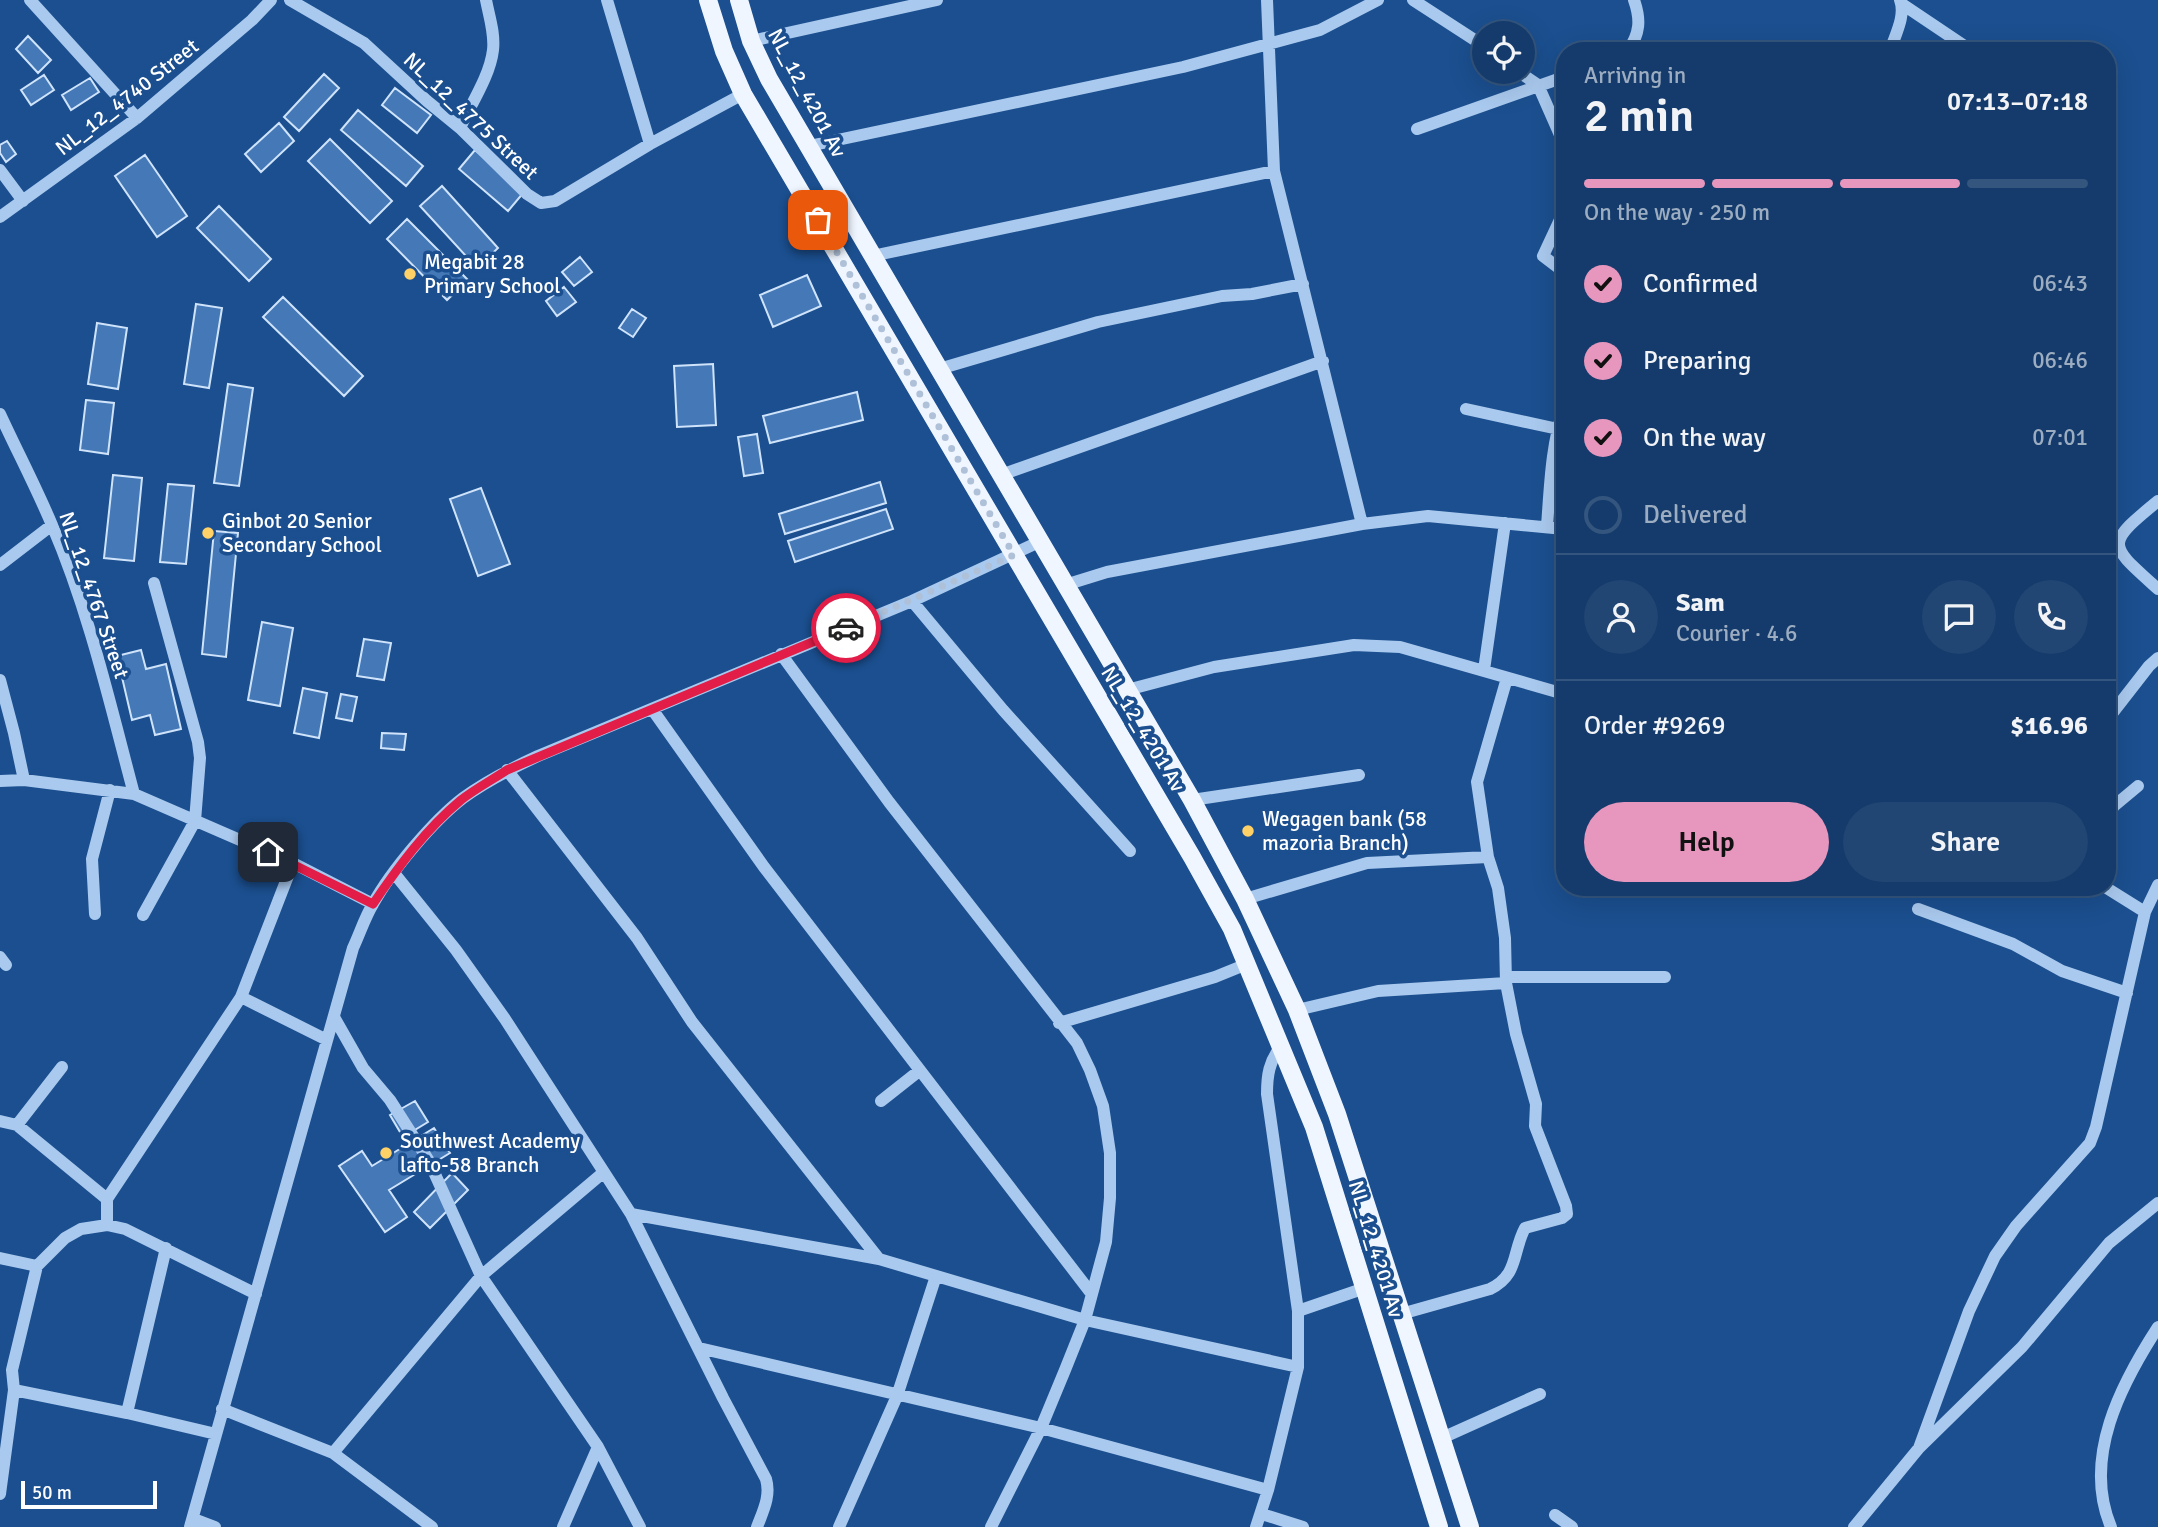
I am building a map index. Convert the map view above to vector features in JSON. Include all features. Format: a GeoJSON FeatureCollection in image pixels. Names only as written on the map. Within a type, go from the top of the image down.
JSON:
{"type":"FeatureCollection","features":[{"type":"Feature","properties":{"kind":"main road","name":"NL_12_4201 Av"},"geometry":{"type":"LineString","coordinates":[[708,0],[723,51],[743,94],[1232,929],[1314,1128],[1439,1527]]}},
{"type":"Feature","properties":{"kind":"main road","name":"NL_12_4201 Av"},"geometry":{"type":"LineString","coordinates":[[739,0],[751,41],[769,79],[1192,800],[1245,900],[1297,1010],[1337,1114],[1470,1527]]}},
{"type":"Feature","properties":{"kind":"street"},"geometry":{"type":"LineString","coordinates":[[30,0],[137,118]]}},
{"type":"Feature","properties":{"kind":"street","name":"NL_12_4740 Street"},"geometry":{"type":"LineString","coordinates":[[0,217],[137,118],[252,20],[271,0]]}},
{"type":"Feature","properties":{"kind":"street","name":"NL_12_4775 Street"},"geometry":{"type":"LineString","coordinates":[[290,0],[364,43],[427,102],[460,128],[527,194],[541,203],[555,201],[650,144],[743,94]]}},
{"type":"Feature","properties":{"kind":"street"},"geometry":{"type":"LineString","coordinates":[[460,128],[488,69],[493,52],[493,35],[485,0]]}},
{"type":"Feature","properties":{"kind":"street"},"geometry":{"type":"LineString","coordinates":[[607,0],[650,144]]}},
{"type":"Feature","properties":{"kind":"street"},"geometry":{"type":"LineString","coordinates":[[751,41],[937,0]]}},
{"type":"Feature","properties":{"kind":"street"},"geometry":{"type":"LineString","coordinates":[[1267,0],[1274,171],[1362,524]]}},
{"type":"Feature","properties":{"kind":"street"},"geometry":{"type":"LineString","coordinates":[[809,146],[1182,67],[1268,45],[1320,30],[1378,0]]}},
{"type":"Feature","properties":{"kind":"street"},"geometry":{"type":"LineString","coordinates":[[1413,0],[1472,38]]}},
{"type":"Feature","properties":{"kind":"street"},"geometry":{"type":"LineString","coordinates":[[1634,0],[1640,16],[1638,35],[1634,42]]}},
{"type":"Feature","properties":{"kind":"street"},"geometry":{"type":"LineString","coordinates":[[1893,42],[1900,22],[1901,2]]}},
{"type":"Feature","properties":{"kind":"street"},"geometry":{"type":"LineString","coordinates":[[1901,2],[1959,42]]}},
{"type":"Feature","properties":{"kind":"street"},"geometry":{"type":"LineString","coordinates":[[1417,130],[1556,79]]}},
{"type":"Feature","properties":{"kind":"street"},"geometry":{"type":"LineString","coordinates":[[1535,83],[1556,126]]}},
{"type":"Feature","properties":{"kind":"street"},"geometry":{"type":"LineString","coordinates":[[0,170],[23,201]]}},
{"type":"Feature","properties":{"kind":"street"},"geometry":{"type":"LineString","coordinates":[[872,256],[1274,171]]}},
{"type":"Feature","properties":{"kind":"street"},"geometry":{"type":"LineString","coordinates":[[1556,228],[1543,256],[1556,266]]}},
{"type":"Feature","properties":{"kind":"street"},"geometry":{"type":"LineString","coordinates":[[939,369],[1098,322],[1222,296],[1252,294],[1303,284]]}},
{"type":"Feature","properties":{"kind":"street"},"geometry":{"type":"LineString","coordinates":[[1001,475],[1323,361]]}},
{"type":"Feature","properties":{"kind":"street"},"geometry":{"type":"LineString","coordinates":[[1466,409],[1556,429]]}},
{"type":"Feature","properties":{"kind":"street","name":"NL_12_4767 Street"},"geometry":{"type":"LineString","coordinates":[[0,414],[52,525],[71,573],[105,684],[134,794]]}},
{"type":"Feature","properties":{"kind":"street"},"geometry":{"type":"LineString","coordinates":[[1547,526],[1556,447]]}},
{"type":"Feature","properties":{"kind":"street"},"geometry":{"type":"LineString","coordinates":[[2158,501],[2128,526],[2118,542],[2119,550],[2128,562],[2158,589]]}},
{"type":"Feature","properties":{"kind":"street"},"geometry":{"type":"LineString","coordinates":[[1065,585],[1107,572],[1362,524],[1428,516],[1556,527]]}},
{"type":"Feature","properties":{"kind":"street"},"geometry":{"type":"LineString","coordinates":[[1484,670],[1505,523]]}},
{"type":"Feature","properties":{"kind":"street"},"geometry":{"type":"LineString","coordinates":[[0,565],[52,525]]}},
{"type":"Feature","properties":{"kind":"street"},"geometry":{"type":"LineString","coordinates":[[215,1527],[192,1523],[353,948],[373,904],[394,873],[428,832],[462,800],[507,770],[912,601],[1041,541]]}},
{"type":"Feature","properties":{"kind":"street"},"geometry":{"type":"LineString","coordinates":[[143,915],[195,821],[200,758],[198,742],[154,583]]}},
{"type":"Feature","properties":{"kind":"street"},"geometry":{"type":"LineString","coordinates":[[912,601],[1003,710],[1130,851]]}},
{"type":"Feature","properties":{"kind":"street"},"geometry":{"type":"LineString","coordinates":[[1127,690],[1214,667],[1354,645],[1400,647],[1556,692]]}},
{"type":"Feature","properties":{"kind":"street"},"geometry":{"type":"LineString","coordinates":[[782,654],[889,802],[977,912],[1059,1023],[1077,1042],[1102,1106],[1110,1153],[1106,1242],[1085,1320],[1041,1428],[990,1527]]}},
{"type":"Feature","properties":{"kind":"street"},"geometry":{"type":"LineString","coordinates":[[2116,708],[2149,666],[2158,659]]}},
{"type":"Feature","properties":{"kind":"street"},"geometry":{"type":"LineString","coordinates":[[1401,1314],[1501,1284],[1510,1274],[1525,1227],[1562,1218],[1567,1214],[1535,1126],[1536,1104],[1516,1034],[1506,980],[1505,938],[1500,900],[1488,857],[1477,782],[1507,677]]}},
{"type":"Feature","properties":{"kind":"street"},"geometry":{"type":"LineString","coordinates":[[0,680],[24,780]]}},
{"type":"Feature","properties":{"kind":"street"},"geometry":{"type":"LineString","coordinates":[[652,709],[764,867],[1091,1293]]}},
{"type":"Feature","properties":{"kind":"street"},"geometry":{"type":"LineString","coordinates":[[507,770],[636,937],[692,1022],[878,1259]]}},
{"type":"Feature","properties":{"kind":"street"},"geometry":{"type":"LineString","coordinates":[[1192,800],[1359,775]]}},
{"type":"Feature","properties":{"kind":"street"},"geometry":{"type":"LineString","coordinates":[[0,781],[24,780],[134,794],[293,863],[373,904]]}},
{"type":"Feature","properties":{"kind":"street"},"geometry":{"type":"LineString","coordinates":[[2116,804],[2138,786]]}},
{"type":"Feature","properties":{"kind":"street"},"geometry":{"type":"LineString","coordinates":[[95,914],[92,859],[110,790]]}},
{"type":"Feature","properties":{"kind":"street"},"geometry":{"type":"LineString","coordinates":[[1245,900],[1367,863],[1488,857]]}},
{"type":"Feature","properties":{"kind":"street"},"geometry":{"type":"LineString","coordinates":[[107,1225],[107,1199],[241,997],[293,863]]}},
{"type":"Feature","properties":{"kind":"street"},"geometry":{"type":"LineString","coordinates":[[394,873],[456,950],[505,1018],[631,1214],[766,1479],[768,1497],[757,1527]]}},
{"type":"Feature","properties":{"kind":"street"},"geometry":{"type":"LineString","coordinates":[[1919,1448],[1969,1311],[1995,1256],[2016,1226],[2090,1143],[2096,1127],[2145,912],[2158,885]]}},
{"type":"Feature","properties":{"kind":"street"},"geometry":{"type":"LineString","coordinates":[[2116,894],[2145,912]]}},
{"type":"Feature","properties":{"kind":"street"},"geometry":{"type":"LineString","coordinates":[[1918,909],[2013,944],[2062,971],[2127,993]]}},
{"type":"Feature","properties":{"kind":"street"},"geometry":{"type":"LineString","coordinates":[[1059,1023],[1215,977],[1247,964]]}},
{"type":"Feature","properties":{"kind":"street"},"geometry":{"type":"LineString","coordinates":[[1297,1010],[1378,991],[1506,980],[1665,977]]}},
{"type":"Feature","properties":{"kind":"street"},"geometry":{"type":"LineString","coordinates":[[241,997],[327,1040]]}},
{"type":"Feature","properties":{"kind":"street"},"geometry":{"type":"LineString","coordinates":[[334,1017],[356,1058],[390,1100],[429,1161],[481,1276],[598,1447],[640,1527]]}},
{"type":"Feature","properties":{"kind":"street"},"geometry":{"type":"LineString","coordinates":[[1256,1527],[1262,1514],[1298,1367],[1298,1311],[1267,1094],[1267,1073],[1272,1058],[1281,1046]]}},
{"type":"Feature","properties":{"kind":"street"},"geometry":{"type":"LineString","coordinates":[[17,1125],[62,1067]]}},
{"type":"Feature","properties":{"kind":"street"},"geometry":{"type":"LineString","coordinates":[[881,1101],[919,1071]]}},
{"type":"Feature","properties":{"kind":"street"},"geometry":{"type":"LineString","coordinates":[[0,1121],[17,1125],[107,1199]]}},
{"type":"Feature","properties":{"kind":"street"},"geometry":{"type":"LineString","coordinates":[[333,1453],[481,1276],[604,1172]]}},
{"type":"Feature","properties":{"kind":"street"},"geometry":{"type":"LineString","coordinates":[[1854,1527],[1919,1448],[2022,1347],[2109,1244],[2158,1203]]}},
{"type":"Feature","properties":{"kind":"street"},"geometry":{"type":"LineString","coordinates":[[631,1214],[878,1259],[1085,1320],[1298,1367]]}},
{"type":"Feature","properties":{"kind":"street"},"geometry":{"type":"LineString","coordinates":[[0,1494],[13,1390],[6,1369],[37,1266],[65,1238],[81,1229],[107,1225],[125,1229],[256,1294]]}},
{"type":"Feature","properties":{"kind":"street"},"geometry":{"type":"LineString","coordinates":[[127,1413],[166,1248]]}},
{"type":"Feature","properties":{"kind":"street"},"geometry":{"type":"LineString","coordinates":[[0,1258],[37,1266]]}},
{"type":"Feature","properties":{"kind":"street"},"geometry":{"type":"LineString","coordinates":[[839,1527],[897,1396],[936,1276]]}},
{"type":"Feature","properties":{"kind":"street"},"geometry":{"type":"LineString","coordinates":[[1298,1311],[1365,1288]]}},
{"type":"Feature","properties":{"kind":"street"},"geometry":{"type":"LineString","coordinates":[[2111,1527],[2101,1491],[2108,1424],[2129,1374],[2158,1327]]}},
{"type":"Feature","properties":{"kind":"street"},"geometry":{"type":"LineString","coordinates":[[699,1348],[1041,1428],[1268,1490]]}},
{"type":"Feature","properties":{"kind":"street"},"geometry":{"type":"LineString","coordinates":[[13,1390],[216,1434]]}},
{"type":"Feature","properties":{"kind":"street"},"geometry":{"type":"LineString","coordinates":[[1441,1438],[1540,1394]]}},
{"type":"Feature","properties":{"kind":"street"},"geometry":{"type":"LineString","coordinates":[[222,1409],[333,1453],[432,1527]]}},
{"type":"Feature","properties":{"kind":"street"},"geometry":{"type":"LineString","coordinates":[[563,1527],[598,1447]]}},
{"type":"Feature","properties":{"kind":"street"},"geometry":{"type":"LineString","coordinates":[[1262,1514],[1303,1527]]}},
{"type":"Feature","properties":{"kind":"street"},"geometry":{"type":"LineString","coordinates":[[1555,1515],[1572,1527]]}},
{"type":"Feature","properties":{"kind":"building"},"geometry":{"type":"Polygon","coordinates":[[[28,36],[51,60],[38,73],[16,49],[28,36]]]}},
{"type":"Feature","properties":{"kind":"building"},"geometry":{"type":"Polygon","coordinates":[[[324,74],[339,88],[299,131],[284,117],[324,74]]]}},
{"type":"Feature","properties":{"kind":"building"},"geometry":{"type":"Polygon","coordinates":[[[44,75],[54,90],[31,105],[21,90],[44,75]]]}},
{"type":"Feature","properties":{"kind":"building"},"geometry":{"type":"Polygon","coordinates":[[[90,78],[99,92],[71,110],[62,95],[90,78]]]}},
{"type":"Feature","properties":{"kind":"building"},"geometry":{"type":"Polygon","coordinates":[[[395,88],[431,115],[417,133],[382,105],[395,88]]]}},
{"type":"Feature","properties":{"kind":"building"},"geometry":{"type":"Polygon","coordinates":[[[358,110],[423,166],[406,186],[341,130],[358,110]]]}},
{"type":"Feature","properties":{"kind":"building"},"geometry":{"type":"Polygon","coordinates":[[[279,123],[294,141],[261,172],[245,154],[279,123]]]}},
{"type":"Feature","properties":{"kind":"building"},"geometry":{"type":"Polygon","coordinates":[[[330,139],[392,201],[370,223],[308,161],[330,139]]]}},
{"type":"Feature","properties":{"kind":"building"},"geometry":{"type":"Polygon","coordinates":[[[7,141],[16,154],[6,162],[0,153],[0,145],[7,141]]]}},
{"type":"Feature","properties":{"kind":"building"},"geometry":{"type":"Polygon","coordinates":[[[475,150],[524,192],[508,211],[459,169],[475,150]]]}},
{"type":"Feature","properties":{"kind":"building"},"geometry":{"type":"Polygon","coordinates":[[[145,155],[187,216],[157,237],[115,176],[145,155]]]}},
{"type":"Feature","properties":{"kind":"building"},"geometry":{"type":"Polygon","coordinates":[[[442,186],[498,248],[477,268],[420,206],[442,186]]]}},
{"type":"Feature","properties":{"kind":"building"},"geometry":{"type":"Polygon","coordinates":[[[219,206],[271,259],[249,281],[197,228],[219,206]]]}},
{"type":"Feature","properties":{"kind":"building"},"geometry":{"type":"Polygon","coordinates":[[[407,219],[468,280],[447,300],[387,239],[407,219]]]}},
{"type":"Feature","properties":{"kind":"building"},"geometry":{"type":"Polygon","coordinates":[[[580,257],[592,272],[574,286],[562,272],[580,257]]]}},
{"type":"Feature","properties":{"kind":"building"},"geometry":{"type":"Polygon","coordinates":[[[807,275],[821,306],[773,327],[760,295],[807,275]]]}},
{"type":"Feature","properties":{"kind":"building"},"geometry":{"type":"Polygon","coordinates":[[[564,287],[576,302],[557,316],[546,301],[564,287]]]}},
{"type":"Feature","properties":{"kind":"building"},"geometry":{"type":"Polygon","coordinates":[[[283,297],[363,376],[344,396],[263,317],[283,297]]]}},
{"type":"Feature","properties":{"kind":"building"},"geometry":{"type":"Polygon","coordinates":[[[196,304],[222,308],[209,388],[184,384],[196,304]]]}},
{"type":"Feature","properties":{"kind":"building"},"geometry":{"type":"Polygon","coordinates":[[[632,309],[646,318],[633,337],[619,328],[632,309]]]}},
{"type":"Feature","properties":{"kind":"building"},"geometry":{"type":"Polygon","coordinates":[[[97,323],[127,328],[118,389],[88,384],[97,323]]]}},
{"type":"Feature","properties":{"kind":"building"},"geometry":{"type":"Polygon","coordinates":[[[713,364],[716,425],[677,427],[674,366],[713,364]]]}},
{"type":"Feature","properties":{"kind":"building"},"geometry":{"type":"Polygon","coordinates":[[[228,384],[253,388],[239,486],[214,483],[228,384]]]}},
{"type":"Feature","properties":{"kind":"building"},"geometry":{"type":"Polygon","coordinates":[[[857,392],[863,420],[770,443],[763,416],[857,392]]]}},
{"type":"Feature","properties":{"kind":"building"},"geometry":{"type":"Polygon","coordinates":[[[86,400],[114,403],[108,454],[80,450],[86,400]]]}},
{"type":"Feature","properties":{"kind":"building"},"geometry":{"type":"Polygon","coordinates":[[[757,434],[763,473],[744,476],[738,437],[757,434]]]}},
{"type":"Feature","properties":{"kind":"building"},"geometry":{"type":"Polygon","coordinates":[[[113,475],[142,478],[134,561],[104,558],[113,475]]]}},
{"type":"Feature","properties":{"kind":"building"},"geometry":{"type":"Polygon","coordinates":[[[880,482],[886,503],[785,534],[779,514],[880,482]]]}},
{"type":"Feature","properties":{"kind":"building"},"geometry":{"type":"Polygon","coordinates":[[[168,484],[194,486],[186,564],[160,562],[168,484]]]}},
{"type":"Feature","properties":{"kind":"building"},"geometry":{"type":"Polygon","coordinates":[[[481,488],[510,564],[478,576],[450,499],[481,488]]]}},
{"type":"Feature","properties":{"kind":"building"},"geometry":{"type":"Polygon","coordinates":[[[886,509],[893,529],[795,562],[788,541],[886,509]]]}},
{"type":"Feature","properties":{"kind":"building"},"geometry":{"type":"Polygon","coordinates":[[[214,531],[238,533],[226,657],[202,654],[214,531]]]}},
{"type":"Feature","properties":{"kind":"building"},"geometry":{"type":"Polygon","coordinates":[[[262,622],[293,628],[280,706],[248,700],[262,622]]]}},
{"type":"Feature","properties":{"kind":"building"},"geometry":{"type":"Polygon","coordinates":[[[364,639],[391,643],[384,680],[357,676],[364,639]]]}},
{"type":"Feature","properties":{"kind":"building"},"geometry":{"type":"Polygon","coordinates":[[[141,650],[146,669],[166,664],[181,729],[155,735],[150,715],[132,720],[117,656],[141,650]]]}},
{"type":"Feature","properties":{"kind":"building"},"geometry":{"type":"Polygon","coordinates":[[[303,688],[327,693],[319,738],[294,733],[303,688]]]}},
{"type":"Feature","properties":{"kind":"building"},"geometry":{"type":"Polygon","coordinates":[[[341,694],[357,697],[352,721],[336,718],[341,694]]]}},
{"type":"Feature","properties":{"kind":"building"},"geometry":{"type":"Polygon","coordinates":[[[382,733],[406,734],[404,750],[381,748],[382,733]]]}},
{"type":"Feature","properties":{"kind":"building"},"geometry":{"type":"Polygon","coordinates":[[[415,1101],[428,1122],[403,1137],[390,1115],[415,1101]]]}},
{"type":"Feature","properties":{"kind":"building"},"geometry":{"type":"Polygon","coordinates":[[[434,1128],[450,1153],[389,1190],[407,1217],[385,1232],[339,1166],[362,1151],[372,1166],[434,1128]]]}},
{"type":"Feature","properties":{"kind":"building"},"geometry":{"type":"Polygon","coordinates":[[[452,1173],[468,1190],[430,1228],[414,1212],[452,1173]]]}},
{"type":"Feature","properties":{"kind":"way so far"},"geometry":{"type":"LineString","coordinates":[[818,220],[1014,555],[846,628]]}},
{"type":"Feature","properties":{"kind":"place","name":"Megabit 28 Primary School"},"geometry":{"type":"Point","coordinates":[410,274]}},
{"type":"Feature","properties":{"kind":"place","name":"Ginbot 20 Senior Secondary School"},"geometry":{"type":"Point","coordinates":[208,533]}},
{"type":"Feature","properties":{"kind":"place","name":"Wegagen bank (58 mazoria Branch)"},"geometry":{"type":"Point","coordinates":[1248,831]}},
{"type":"Feature","properties":{"kind":"place","name":"Southwest Academy lafto-58 Branch"},"geometry":{"type":"Point","coordinates":[386,1153]}},
{"type":"Feature","properties":{"kind":"route"},"geometry":{"type":"LineString","coordinates":[[268,852],[373,904],[394,873],[428,832],[462,800],[507,770],[846,628]]}}]}
